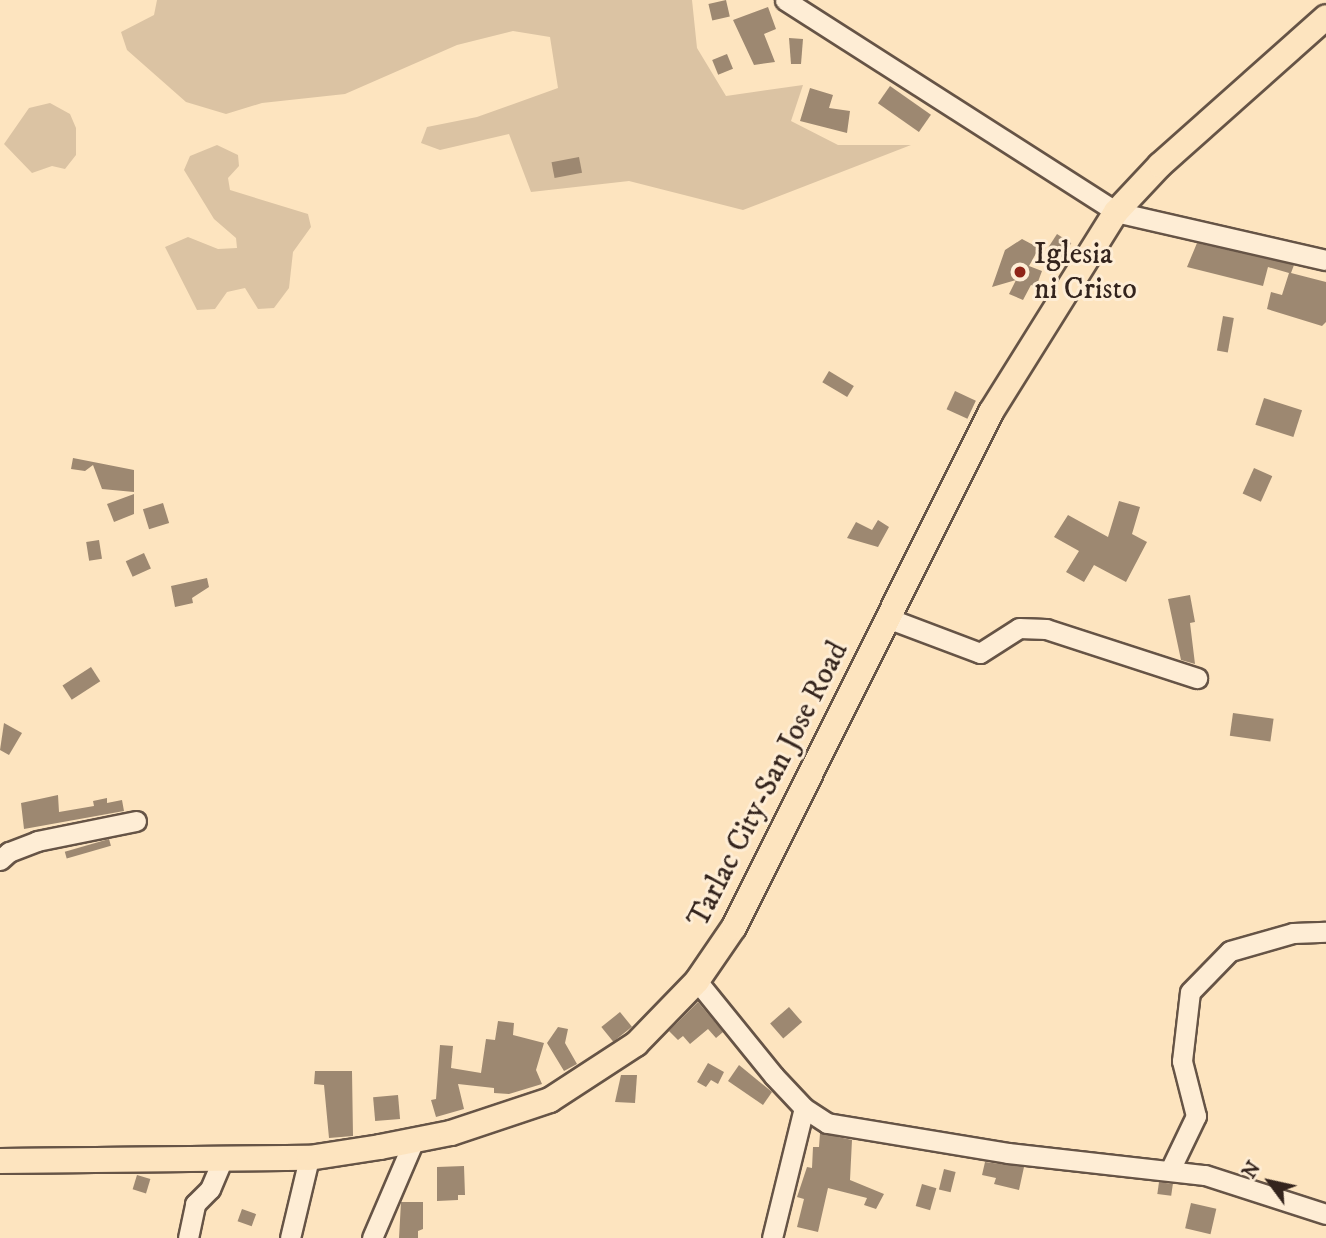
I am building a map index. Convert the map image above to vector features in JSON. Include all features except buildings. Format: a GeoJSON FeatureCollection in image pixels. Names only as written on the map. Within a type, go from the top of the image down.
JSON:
{"type":"FeatureCollection","features":[{"type":"Feature","properties":{"kind":"main road","name":"Tarlac City-San Jose Road"},"geometry":{"type":"LineString","coordinates":[[0,1161],[309,1158],[414,1140],[550,1100],[636,1044],[697,981],[749,898],[991,412],[1116,212],[1160,165],[1326,17]]}},
{"type":"Feature","properties":{"kind":"street"},"geometry":{"type":"LineString","coordinates":[[785,0],[1116,212],[1326,260]]}},
{"type":"Feature","properties":{"kind":"street"},"geometry":{"type":"LineString","coordinates":[[890,619],[980,653],[1019,628],[1046,629],[1197,678]]}},
{"type":"Feature","properties":{"kind":"street"},"geometry":{"type":"LineString","coordinates":[[0,860],[9,852],[37,841],[136,821]]}},
{"type":"Feature","properties":{"kind":"street"},"geometry":{"type":"LineString","coordinates":[[1170,1170],[1196,1116],[1182,1061],[1190,992],[1230,951],[1293,933],[1326,932]]}},
{"type":"Feature","properties":{"kind":"street"},"geometry":{"type":"LineString","coordinates":[[697,981],[804,1108],[842,1129],[1170,1170],[1229,1181],[1326,1214]]}},
{"type":"Feature","properties":{"kind":"street"},"geometry":{"type":"LineString","coordinates":[[772,1238],[804,1108]]}},
{"type":"Feature","properties":{"kind":"street"},"geometry":{"type":"LineString","coordinates":[[372,1238],[414,1140]]}},
{"type":"Feature","properties":{"kind":"street"},"geometry":{"type":"LineString","coordinates":[[290,1238],[309,1158]]}},
{"type":"Feature","properties":{"kind":"street"},"geometry":{"type":"LineString","coordinates":[[188,1238],[195,1204],[210,1189],[223,1159]]}},
{"type":"Feature","properties":{"kind":"shaded area"},"geometry":{"type":"Polygon","coordinates":[[[157,0],[692,0],[697,48],[726,96],[803,85],[791,121],[838,145],[911,145],[743,210],[629,181],[531,192],[509,134],[440,150],[421,143],[427,127],[477,117],[558,88],[550,37],[513,31],[457,45],[345,94],[262,103],[226,114],[186,102],[127,50],[121,32],[154,15],[157,0]]]}},
{"type":"Feature","properties":{"kind":"shaded area"},"geometry":{"type":"Polygon","coordinates":[[[50,103],[70,114],[76,128],[76,155],[65,169],[52,166],[32,173],[4,144],[29,108],[50,103]]]}},
{"type":"Feature","properties":{"kind":"shaded area"},"geometry":{"type":"Polygon","coordinates":[[[217,145],[238,155],[239,166],[228,178],[230,190],[308,214],[311,227],[293,252],[289,288],[274,308],[258,309],[245,288],[227,292],[215,309],[197,310],[165,247],[188,237],[218,249],[237,248],[236,238],[214,219],[184,170],[190,156],[217,145]]]}},
{"type":"Feature","properties":{"kind":"place","name":"Iglesia ni Cristo"},"geometry":{"type":"Point","coordinates":[1020,272]}}]}
